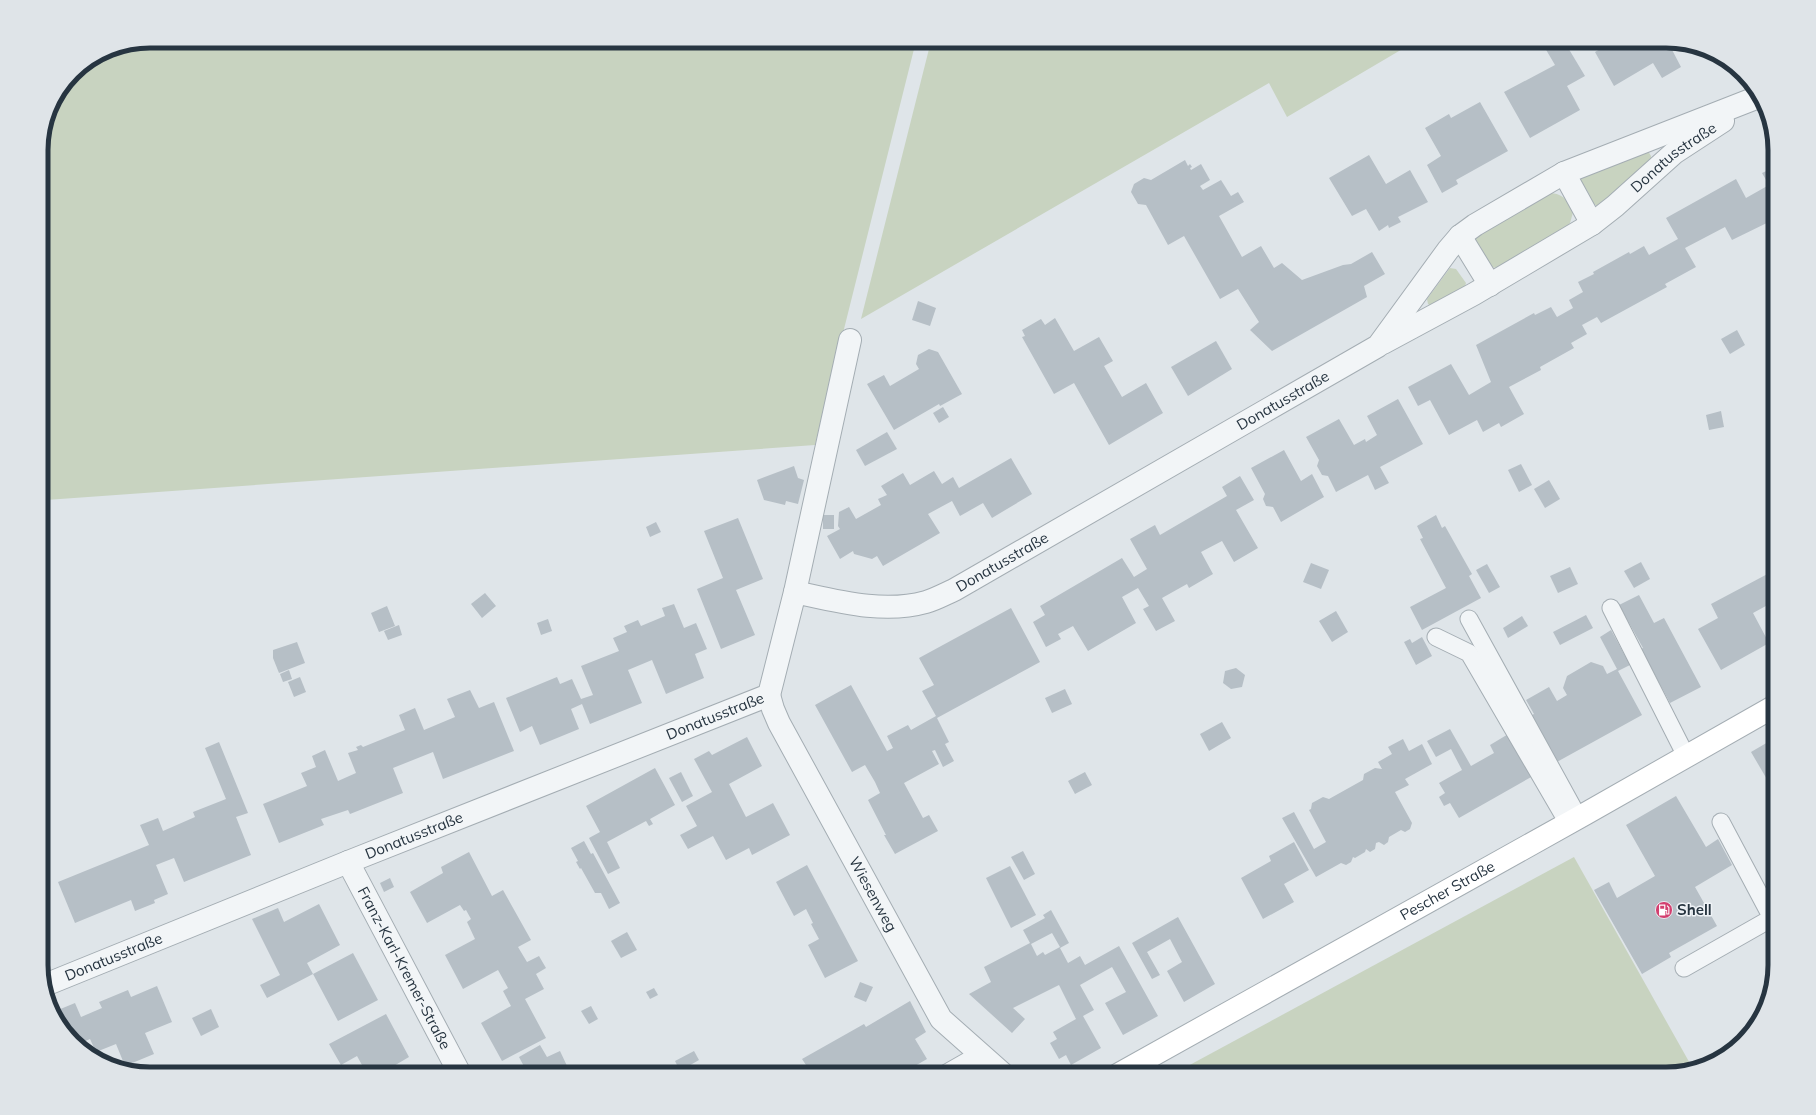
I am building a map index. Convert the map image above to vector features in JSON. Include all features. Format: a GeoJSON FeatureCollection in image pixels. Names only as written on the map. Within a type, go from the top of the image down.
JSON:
{"type":"FeatureCollection","features":[{"type":"Feature","properties":{"kind":"main road","name":"Pescher Straße"},"geometry":{"type":"LineString","coordinates":[[1132,1067],[1768,710]]}},
{"type":"Feature","properties":{"kind":"street","name":"Donatusstraße"},"geometry":{"type":"LineString","coordinates":[[1378,346],[1460,236],[1475,225],[1564,173],[1754,100]]}},
{"type":"Feature","properties":{"kind":"street","name":"Donatusstraße"},"geometry":{"type":"LineString","coordinates":[[50,983],[348,862],[770,695],[795,592],[854,604],[886,607],[913,604],[936,598],[972,579],[1378,346],[1490,285],[1592,224],[1615,206],[1674,153],[1755,101]]}},
{"type":"Feature","properties":{"kind":"street"},"geometry":{"type":"LineString","coordinates":[[1564,173],[1592,224]]}},
{"type":"Feature","properties":{"kind":"street"},"geometry":{"type":"LineString","coordinates":[[1460,236],[1490,285]]}},
{"type":"Feature","properties":{"kind":"street"},"geometry":{"type":"LineString","coordinates":[[795,592],[850,340]]}},
{"type":"Feature","properties":{"kind":"street","name":"Wiesenweg"},"geometry":{"type":"LineString","coordinates":[[770,695],[773,709],[779,723],[941,1019],[995,1067]]}},
{"type":"Feature","properties":{"kind":"street","name":"Franz-Karl-Kremer-Straße"},"geometry":{"type":"LineString","coordinates":[[348,862],[456,1067]]}},
{"type":"Feature","properties":{"kind":"lane"},"geometry":{"type":"LineString","coordinates":[[1611,608],[1686,756]]}},
{"type":"Feature","properties":{"kind":"lane"},"geometry":{"type":"LineString","coordinates":[[1469,619],[1573,820]]}},
{"type":"Feature","properties":{"kind":"lane"},"geometry":{"type":"LineString","coordinates":[[1436,637],[1469,653],[1573,820]]}},
{"type":"Feature","properties":{"kind":"lane"},"geometry":{"type":"LineString","coordinates":[[1721,822],[1768,910]]}},
{"type":"Feature","properties":{"kind":"lane"},"geometry":{"type":"LineString","coordinates":[[1684,968],[1768,920]]}},
{"type":"Feature","properties":{"kind":"lane"},"geometry":{"type":"LineString","coordinates":[[958,1067],[980,1054]]}},
{"type":"Feature","properties":{"kind":"green space"},"geometry":{"type":"Polygon","coordinates":[[[143,48],[914,48],[815,445],[48,500],[48,143],[51,124],[56,111],[65,93],[73,83],[93,65],[117,53],[143,48]]]}},
{"type":"Feature","properties":{"kind":"green space"},"geometry":{"type":"Polygon","coordinates":[[[929,48],[1404,48],[1287,117],[1269,83],[861,319],[929,48]]]}},
{"type":"Feature","properties":{"kind":"green space"},"geometry":{"type":"Polygon","coordinates":[[[1648,151],[1651,156],[1651,160],[1597,206],[1592,200],[1588,191],[1580,182],[1579,178],[1648,151]]]}},
{"type":"Feature","properties":{"kind":"green space"},"geometry":{"type":"Polygon","coordinates":[[[1548,193],[1560,195],[1569,202],[1574,209],[1570,223],[1564,229],[1498,268],[1488,267],[1474,255],[1475,239],[1481,232],[1548,193]]]}},
{"type":"Feature","properties":{"kind":"green space"},"geometry":{"type":"Polygon","coordinates":[[[1450,268],[1456,269],[1466,283],[1465,286],[1431,306],[1428,304],[1427,299],[1450,268]]]}},
{"type":"Feature","properties":{"kind":"green space"},"geometry":{"type":"Polygon","coordinates":[[[1574,857],[1690,1064],[1666,1067],[1186,1067],[1574,857]]]}},
{"type":"Feature","properties":{"kind":"building"},"geometry":{"type":"Polygon","coordinates":[[[1545,48],[1568,48],[1585,76],[1567,86],[1580,110],[1530,138],[1504,92],[1555,65],[1545,48]]]}},
{"type":"Feature","properties":{"kind":"building"},"geometry":{"type":"Polygon","coordinates":[[[1602,48],[1671,48],[1681,67],[1662,78],[1653,63],[1614,86],[1595,52],[1602,48]]]}},
{"type":"Feature","properties":{"kind":"building"},"geometry":{"type":"Polygon","coordinates":[[[1480,102],[1508,151],[1456,180],[1458,184],[1442,193],[1427,165],[1441,156],[1425,128],[1449,114],[1451,118],[1480,102]]]}},
{"type":"Feature","properties":{"kind":"building"},"geometry":{"type":"Polygon","coordinates":[[[1369,155],[1386,184],[1410,170],[1428,202],[1398,217],[1401,222],[1389,228],[1388,225],[1379,231],[1366,209],[1352,216],[1329,178],[1369,155]]]}},
{"type":"Feature","properties":{"kind":"building"},"geometry":{"type":"Polygon","coordinates":[[[1185,160],[1188,166],[1190,164],[1192,167],[1190,168],[1191,170],[1201,164],[1210,180],[1200,186],[1203,190],[1221,180],[1231,196],[1238,192],[1244,202],[1219,216],[1242,257],[1261,246],[1274,268],[1282,263],[1302,280],[1343,265],[1351,264],[1372,252],[1385,274],[1364,286],[1367,297],[1272,351],[1250,330],[1259,322],[1238,289],[1220,299],[1184,236],[1168,245],[1146,205],[1138,204],[1131,192],[1134,184],[1144,178],[1151,180],[1185,160]]]}},
{"type":"Feature","properties":{"kind":"building"},"geometry":{"type":"Polygon","coordinates":[[[1768,170],[1768,183],[1762,173],[1768,170]]]}},
{"type":"Feature","properties":{"kind":"building"},"geometry":{"type":"Polygon","coordinates":[[[1736,179],[1746,198],[1768,186],[1768,222],[1732,240],[1725,227],[1685,248],[1696,267],[1665,284],[1667,287],[1601,323],[1597,317],[1582,325],[1587,334],[1571,343],[1574,348],[1540,367],[1541,370],[1509,387],[1524,414],[1501,427],[1499,423],[1483,432],[1477,420],[1449,435],[1430,400],[1418,406],[1408,387],[1451,364],[1469,395],[1491,382],[1476,345],[1534,313],[1535,315],[1551,307],[1557,317],[1573,308],[1569,300],[1583,292],[1578,282],[1594,274],[1593,272],[1629,252],[1630,254],[1644,246],[1649,255],[1678,239],[1666,218],[1736,179]]]}},
{"type":"Feature","properties":{"kind":"building"},"geometry":{"type":"Polygon","coordinates":[[[918,301],[936,308],[930,326],[912,320],[918,301]]]}},
{"type":"Feature","properties":{"kind":"building"},"geometry":{"type":"Polygon","coordinates":[[[1055,318],[1074,351],[1099,337],[1113,361],[1104,366],[1122,397],[1146,383],[1163,413],[1109,445],[1074,383],[1054,394],[1022,337],[1025,336],[1022,330],[1041,319],[1045,325],[1055,318]]]}},
{"type":"Feature","properties":{"kind":"building"},"geometry":{"type":"Polygon","coordinates":[[[1737,330],[1745,345],[1730,354],[1721,339],[1737,330]]]}},
{"type":"Feature","properties":{"kind":"building"},"geometry":{"type":"Polygon","coordinates":[[[1216,341],[1232,369],[1188,396],[1171,367],[1216,341]]]}},
{"type":"Feature","properties":{"kind":"building"},"geometry":{"type":"Polygon","coordinates":[[[929,349],[938,352],[962,394],[940,406],[939,404],[894,430],[867,384],[884,375],[890,386],[919,369],[916,364],[918,355],[929,349]]]}},
{"type":"Feature","properties":{"kind":"building"},"geometry":{"type":"Polygon","coordinates":[[[1398,399],[1423,444],[1380,467],[1389,483],[1375,490],[1368,475],[1336,492],[1328,476],[1322,475],[1317,466],[1319,460],[1306,437],[1339,419],[1354,445],[1365,439],[1366,442],[1377,435],[1367,416],[1398,399]]]}},
{"type":"Feature","properties":{"kind":"building"},"geometry":{"type":"Polygon","coordinates":[[[943,407],[949,417],[939,423],[933,413],[943,407]]]}},
{"type":"Feature","properties":{"kind":"building"},"geometry":{"type":"Polygon","coordinates":[[[1721,411],[1724,427],[1709,430],[1706,415],[1721,411]]]}},
{"type":"Feature","properties":{"kind":"building"},"geometry":{"type":"Polygon","coordinates":[[[887,432],[897,449],[865,466],[856,450],[887,432]]]}},
{"type":"Feature","properties":{"kind":"building"},"geometry":{"type":"Polygon","coordinates":[[[1284,450],[1301,481],[1312,474],[1324,497],[1281,522],[1273,507],[1266,506],[1263,499],[1265,494],[1251,468],[1284,450]]]}},
{"type":"Feature","properties":{"kind":"building"},"geometry":{"type":"Polygon","coordinates":[[[1011,458],[1032,494],[992,518],[983,503],[960,516],[952,501],[928,514],[940,533],[883,566],[877,556],[872,559],[854,554],[853,551],[840,559],[827,536],[840,529],[838,526],[839,512],[849,507],[856,519],[881,505],[878,499],[887,495],[881,486],[903,473],[910,485],[934,471],[942,484],[953,477],[959,488],[1011,458]]]}},
{"type":"Feature","properties":{"kind":"building"},"geometry":{"type":"Polygon","coordinates":[[[1521,464],[1532,485],[1519,492],[1508,470],[1521,464]]]}},
{"type":"Feature","properties":{"kind":"building"},"geometry":{"type":"Polygon","coordinates":[[[794,466],[798,478],[804,480],[798,504],[786,501],[785,505],[764,500],[757,480],[794,466]]]}},
{"type":"Feature","properties":{"kind":"building"},"geometry":{"type":"Polygon","coordinates":[[[1240,476],[1254,500],[1236,510],[1258,548],[1234,562],[1222,541],[1201,552],[1213,574],[1189,588],[1187,584],[1162,598],[1175,621],[1156,631],[1143,609],[1149,606],[1138,588],[1122,597],[1136,623],[1088,651],[1073,626],[1058,634],[1061,639],[1046,647],[1033,622],[1045,615],[1040,606],[1122,558],[1134,577],[1147,569],[1130,539],[1155,525],[1160,535],[1227,496],[1222,487],[1240,476]]]}},
{"type":"Feature","properties":{"kind":"building"},"geometry":{"type":"Polygon","coordinates":[[[1549,480],[1560,499],[1545,508],[1534,489],[1549,480]]]}},
{"type":"Feature","properties":{"kind":"building"},"geometry":{"type":"Polygon","coordinates":[[[823,515],[834,515],[834,529],[823,529],[823,515]]]}},
{"type":"Feature","properties":{"kind":"building"},"geometry":{"type":"Polygon","coordinates":[[[1436,515],[1442,528],[1445,526],[1472,574],[1469,576],[1481,598],[1422,630],[1410,607],[1446,588],[1420,539],[1423,538],[1417,526],[1436,515]]]}},
{"type":"Feature","properties":{"kind":"building"},"geometry":{"type":"Polygon","coordinates":[[[738,518],[763,579],[736,590],[755,635],[721,649],[697,589],[723,578],[704,531],[738,518]]]}},
{"type":"Feature","properties":{"kind":"building"},"geometry":{"type":"Polygon","coordinates":[[[656,522],[661,532],[650,537],[646,527],[656,522]]]}},
{"type":"Feature","properties":{"kind":"building"},"geometry":{"type":"Polygon","coordinates":[[[1641,562],[1650,579],[1634,588],[1624,571],[1641,562]]]}},
{"type":"Feature","properties":{"kind":"building"},"geometry":{"type":"Polygon","coordinates":[[[1311,563],[1329,570],[1321,589],[1303,582],[1311,563]]]}},
{"type":"Feature","properties":{"kind":"building"},"geometry":{"type":"Polygon","coordinates":[[[1487,564],[1500,587],[1489,593],[1476,570],[1487,564]]]}},
{"type":"Feature","properties":{"kind":"building"},"geometry":{"type":"Polygon","coordinates":[[[1570,567],[1578,584],[1558,593],[1550,576],[1570,567]]]}},
{"type":"Feature","properties":{"kind":"building"},"geometry":{"type":"Polygon","coordinates":[[[1768,574],[1768,605],[1753,613],[1768,644],[1721,670],[1698,629],[1718,618],[1711,604],[1768,574]]]}},
{"type":"Feature","properties":{"kind":"building"},"geometry":{"type":"Polygon","coordinates":[[[485,593],[496,606],[482,618],[471,604],[485,593]]]}},
{"type":"Feature","properties":{"kind":"building"},"geometry":{"type":"Polygon","coordinates":[[[1639,595],[1654,623],[1664,618],[1701,687],[1670,703],[1641,649],[1643,648],[1619,605],[1639,595]]]}},
{"type":"Feature","properties":{"kind":"building"},"geometry":{"type":"Polygon","coordinates":[[[674,604],[684,628],[696,623],[707,649],[695,654],[704,678],[666,694],[652,660],[628,670],[642,703],[590,724],[582,704],[571,709],[579,729],[540,745],[532,726],[520,732],[506,698],[557,677],[560,684],[572,679],[581,699],[593,695],[581,666],[619,651],[613,638],[627,632],[624,626],[638,620],[641,626],[665,616],[662,608],[674,604]]]}},
{"type":"Feature","properties":{"kind":"building"},"geometry":{"type":"Polygon","coordinates":[[[387,606],[395,626],[379,632],[371,613],[387,606]]]}},
{"type":"Feature","properties":{"kind":"building"},"geometry":{"type":"Polygon","coordinates":[[[1011,608],[1040,662],[937,718],[949,742],[945,744],[954,761],[943,767],[935,750],[932,751],[939,764],[904,783],[923,818],[929,815],[938,831],[895,854],[884,835],[886,835],[868,800],[880,793],[875,782],[865,765],[852,772],[815,705],[851,685],[887,751],[893,748],[887,736],[908,725],[911,730],[936,716],[922,691],[934,685],[919,658],[1011,608]]]}},
{"type":"Feature","properties":{"kind":"building"},"geometry":{"type":"Polygon","coordinates":[[[1336,611],[1348,632],[1332,642],[1319,621],[1336,611]]]}},
{"type":"Feature","properties":{"kind":"building"},"geometry":{"type":"Polygon","coordinates":[[[1586,615],[1593,628],[1560,645],[1553,632],[1586,615]]]}},
{"type":"Feature","properties":{"kind":"building"},"geometry":{"type":"Polygon","coordinates":[[[1522,616],[1528,626],[1508,638],[1503,628],[1522,616]]]}},
{"type":"Feature","properties":{"kind":"building"},"geometry":{"type":"Polygon","coordinates":[[[548,619],[552,631],[541,635],[537,623],[548,619]]]}},
{"type":"Feature","properties":{"kind":"building"},"geometry":{"type":"Polygon","coordinates":[[[399,625],[402,635],[388,640],[384,631],[399,625]]]}},
{"type":"Feature","properties":{"kind":"building"},"geometry":{"type":"Polygon","coordinates":[[[1611,630],[1630,665],[1618,671],[1642,715],[1555,763],[1530,716],[1534,714],[1526,700],[1549,687],[1557,701],[1567,695],[1563,688],[1567,676],[1591,662],[1603,666],[1607,674],[1617,669],[1600,637],[1611,630]]]}},
{"type":"Feature","properties":{"kind":"building"},"geometry":{"type":"Polygon","coordinates":[[[1422,637],[1432,656],[1416,665],[1404,642],[1410,639],[1412,643],[1422,637]]]}},
{"type":"Feature","properties":{"kind":"building"},"geometry":{"type":"Polygon","coordinates":[[[297,642],[305,663],[279,673],[273,658],[273,650],[297,642]]]}},
{"type":"Feature","properties":{"kind":"building"},"geometry":{"type":"Polygon","coordinates":[[[1236,668],[1245,675],[1242,687],[1231,689],[1223,683],[1225,671],[1236,668]]]}},
{"type":"Feature","properties":{"kind":"building"},"geometry":{"type":"Polygon","coordinates":[[[289,670],[292,679],[283,682],[280,674],[289,670]]]}},
{"type":"Feature","properties":{"kind":"building"},"geometry":{"type":"Polygon","coordinates":[[[300,677],[306,692],[294,697],[288,682],[300,677]]]}},
{"type":"Feature","properties":{"kind":"building"},"geometry":{"type":"Polygon","coordinates":[[[1065,689],[1072,704],[1052,713],[1045,698],[1065,689]]]}},
{"type":"Feature","properties":{"kind":"building"},"geometry":{"type":"Polygon","coordinates":[[[470,690],[479,708],[494,702],[514,751],[443,779],[433,752],[393,768],[403,793],[350,814],[348,810],[321,819],[324,825],[279,843],[263,804],[307,786],[301,773],[316,767],[312,756],[325,750],[338,781],[356,773],[348,753],[358,750],[356,747],[361,745],[363,747],[405,730],[399,715],[415,708],[424,730],[455,717],[447,699],[470,690]]]}},
{"type":"Feature","properties":{"kind":"building"},"geometry":{"type":"Polygon","coordinates":[[[1222,722],[1231,738],[1209,751],[1200,734],[1222,722]]]}},
{"type":"Feature","properties":{"kind":"building"},"geometry":{"type":"Polygon","coordinates":[[[1450,729],[1471,766],[1494,753],[1490,745],[1510,733],[1533,776],[1459,818],[1450,803],[1444,806],[1439,797],[1445,793],[1439,783],[1462,770],[1451,749],[1436,757],[1427,741],[1450,729]]]}},
{"type":"Feature","properties":{"kind":"building"},"geometry":{"type":"Polygon","coordinates":[[[747,737],[762,766],[729,784],[746,817],[773,803],[790,835],[752,855],[749,848],[726,860],[713,836],[688,849],[680,835],[697,826],[686,806],[712,792],[694,759],[709,751],[712,755],[747,737]]]}},
{"type":"Feature","properties":{"kind":"building"},"geometry":{"type":"Polygon","coordinates":[[[1403,739],[1409,751],[1422,744],[1432,764],[1405,779],[1409,785],[1395,792],[1412,823],[1410,829],[1405,832],[1401,830],[1389,837],[1388,842],[1384,845],[1379,842],[1376,843],[1375,849],[1370,852],[1366,849],[1365,852],[1355,858],[1353,857],[1351,862],[1346,865],[1341,863],[1316,877],[1282,818],[1294,812],[1314,849],[1326,842],[1309,810],[1311,809],[1312,803],[1323,797],[1329,799],[1363,780],[1364,774],[1375,768],[1382,769],[1378,762],[1392,754],[1388,747],[1403,739]]]}},
{"type":"Feature","properties":{"kind":"building"},"geometry":{"type":"Polygon","coordinates":[[[219,742],[248,813],[236,817],[251,855],[184,882],[174,858],[156,865],[168,894],[154,900],[155,903],[135,911],[131,900],[75,923],[58,882],[149,845],[140,825],[158,818],[163,831],[195,817],[193,812],[226,799],[205,748],[219,742]]]}},
{"type":"Feature","properties":{"kind":"building"},"geometry":{"type":"Polygon","coordinates":[[[1768,742],[1768,781],[1751,752],[1768,742]]]}},
{"type":"Feature","properties":{"kind":"building"},"geometry":{"type":"Polygon","coordinates":[[[655,768],[675,805],[650,819],[653,824],[649,826],[646,821],[607,842],[620,868],[608,874],[589,838],[600,832],[586,806],[655,768]]]}},
{"type":"Feature","properties":{"kind":"building"},"geometry":{"type":"Polygon","coordinates":[[[681,772],[693,796],[682,802],[669,778],[681,772]]]}},
{"type":"Feature","properties":{"kind":"building"},"geometry":{"type":"Polygon","coordinates":[[[1085,772],[1092,785],[1075,794],[1068,781],[1085,772]]]}},
{"type":"Feature","properties":{"kind":"building"},"geometry":{"type":"Polygon","coordinates":[[[1676,796],[1706,847],[1718,839],[1732,865],[1695,887],[1717,926],[1669,953],[1671,957],[1642,974],[1594,890],[1609,882],[1617,898],[1655,876],[1626,825],[1676,796]]]}},
{"type":"Feature","properties":{"kind":"building"},"geometry":{"type":"Polygon","coordinates":[[[584,841],[591,854],[593,853],[620,903],[609,909],[601,893],[595,893],[576,862],[578,861],[571,848],[584,841]]]}},
{"type":"Feature","properties":{"kind":"building"},"geometry":{"type":"Polygon","coordinates":[[[1294,842],[1309,870],[1284,884],[1294,902],[1263,919],[1241,878],[1271,861],[1269,856],[1294,842]]]}},
{"type":"Feature","properties":{"kind":"building"},"geometry":{"type":"Polygon","coordinates":[[[1023,851],[1035,874],[1024,880],[1011,857],[1023,851]]]}},
{"type":"Feature","properties":{"kind":"building"},"geometry":{"type":"Polygon","coordinates":[[[469,852],[492,896],[503,890],[531,940],[518,947],[527,962],[539,956],[546,968],[536,974],[544,989],[525,999],[546,1038],[502,1061],[481,1023],[511,1006],[503,991],[508,988],[498,970],[463,989],[445,955],[475,939],[467,922],[471,919],[466,910],[464,911],[460,905],[427,923],[410,892],[443,873],[441,867],[469,852]]]}},
{"type":"Feature","properties":{"kind":"building"},"geometry":{"type":"Polygon","coordinates":[[[807,865],[858,961],[825,978],[808,945],[819,939],[811,924],[813,923],[806,909],[794,916],[776,882],[807,865]]]}},
{"type":"Feature","properties":{"kind":"building"},"geometry":{"type":"Polygon","coordinates":[[[1010,866],[1036,915],[1011,928],[986,878],[1010,866]]]}},
{"type":"Feature","properties":{"kind":"building"},"geometry":{"type":"Polygon","coordinates":[[[390,878],[394,887],[384,892],[380,883],[390,878]]]}},
{"type":"Feature","properties":{"kind":"building"},"geometry":{"type":"Polygon","coordinates":[[[319,904],[340,945],[307,963],[313,974],[267,998],[260,985],[280,975],[252,919],[278,908],[284,922],[319,904]]]}},
{"type":"Feature","properties":{"kind":"building"},"geometry":{"type":"Polygon","coordinates":[[[1051,910],[1069,943],[1060,948],[1068,963],[1080,956],[1085,965],[1119,946],[1158,1016],[1123,1035],[1105,1003],[1126,992],[1112,967],[1080,985],[1094,1010],[1083,1016],[1101,1048],[1071,1065],[1066,1055],[1059,1059],[1050,1043],[1057,1039],[1053,1032],[1076,1019],[1059,985],[1013,1008],[1025,1019],[1012,1033],[969,994],[991,982],[984,967],[1030,943],[1023,930],[1045,918],[1043,915],[1051,910]],[[1052,933],[1031,944],[1037,956],[1043,952],[1045,955],[1060,947],[1052,933]]]}},
{"type":"Feature","properties":{"kind":"building"},"geometry":{"type":"Polygon","coordinates":[[[1178,917],[1215,984],[1184,1002],[1167,971],[1182,962],[1170,939],[1147,952],[1160,975],[1152,979],[1132,943],[1178,917]]]}},
{"type":"Feature","properties":{"kind":"building"},"geometry":{"type":"Polygon","coordinates":[[[627,932],[637,950],[621,958],[611,941],[627,932]]]}},
{"type":"Feature","properties":{"kind":"building"},"geometry":{"type":"Polygon","coordinates":[[[353,953],[378,1000],[338,1021],[313,974],[353,953]]]}},
{"type":"Feature","properties":{"kind":"building"},"geometry":{"type":"Polygon","coordinates":[[[860,982],[873,987],[866,1002],[854,997],[860,982]]]}},
{"type":"Feature","properties":{"kind":"building"},"geometry":{"type":"Polygon","coordinates":[[[157,986],[172,1022],[145,1033],[154,1054],[128,1065],[124,1064],[116,1044],[97,1052],[90,1039],[84,1042],[69,1027],[59,1010],[75,1003],[81,1017],[102,1008],[99,1002],[128,990],[131,997],[157,986]]]}},
{"type":"Feature","properties":{"kind":"building"},"geometry":{"type":"Polygon","coordinates":[[[654,988],[658,995],[650,999],[646,992],[654,988]]]}},
{"type":"Feature","properties":{"kind":"building"},"geometry":{"type":"Polygon","coordinates":[[[910,1001],[926,1032],[915,1039],[927,1059],[913,1067],[807,1067],[802,1059],[864,1024],[866,1027],[910,1001]]]}},
{"type":"Feature","properties":{"kind":"building"},"geometry":{"type":"Polygon","coordinates":[[[591,1006],[598,1019],[589,1024],[581,1011],[591,1006]]]}},
{"type":"Feature","properties":{"kind":"building"},"geometry":{"type":"Polygon","coordinates":[[[211,1009],[219,1027],[201,1036],[192,1018],[211,1009]]]}},
{"type":"Feature","properties":{"kind":"building"},"geometry":{"type":"Polygon","coordinates":[[[386,1014],[409,1057],[392,1067],[363,1067],[357,1056],[341,1065],[329,1044],[386,1014]]]}},
{"type":"Feature","properties":{"kind":"building"},"geometry":{"type":"Polygon","coordinates":[[[540,1045],[547,1057],[560,1051],[568,1067],[524,1067],[519,1057],[540,1045]]]}},
{"type":"Feature","properties":{"kind":"building"},"geometry":{"type":"Polygon","coordinates":[[[694,1051],[699,1060],[687,1067],[678,1067],[675,1061],[694,1051]]]}},
{"type":"Feature","properties":{"kind":"place","name":"Shell"},"geometry":{"type":"Point","coordinates":[1664,910]}}]}
